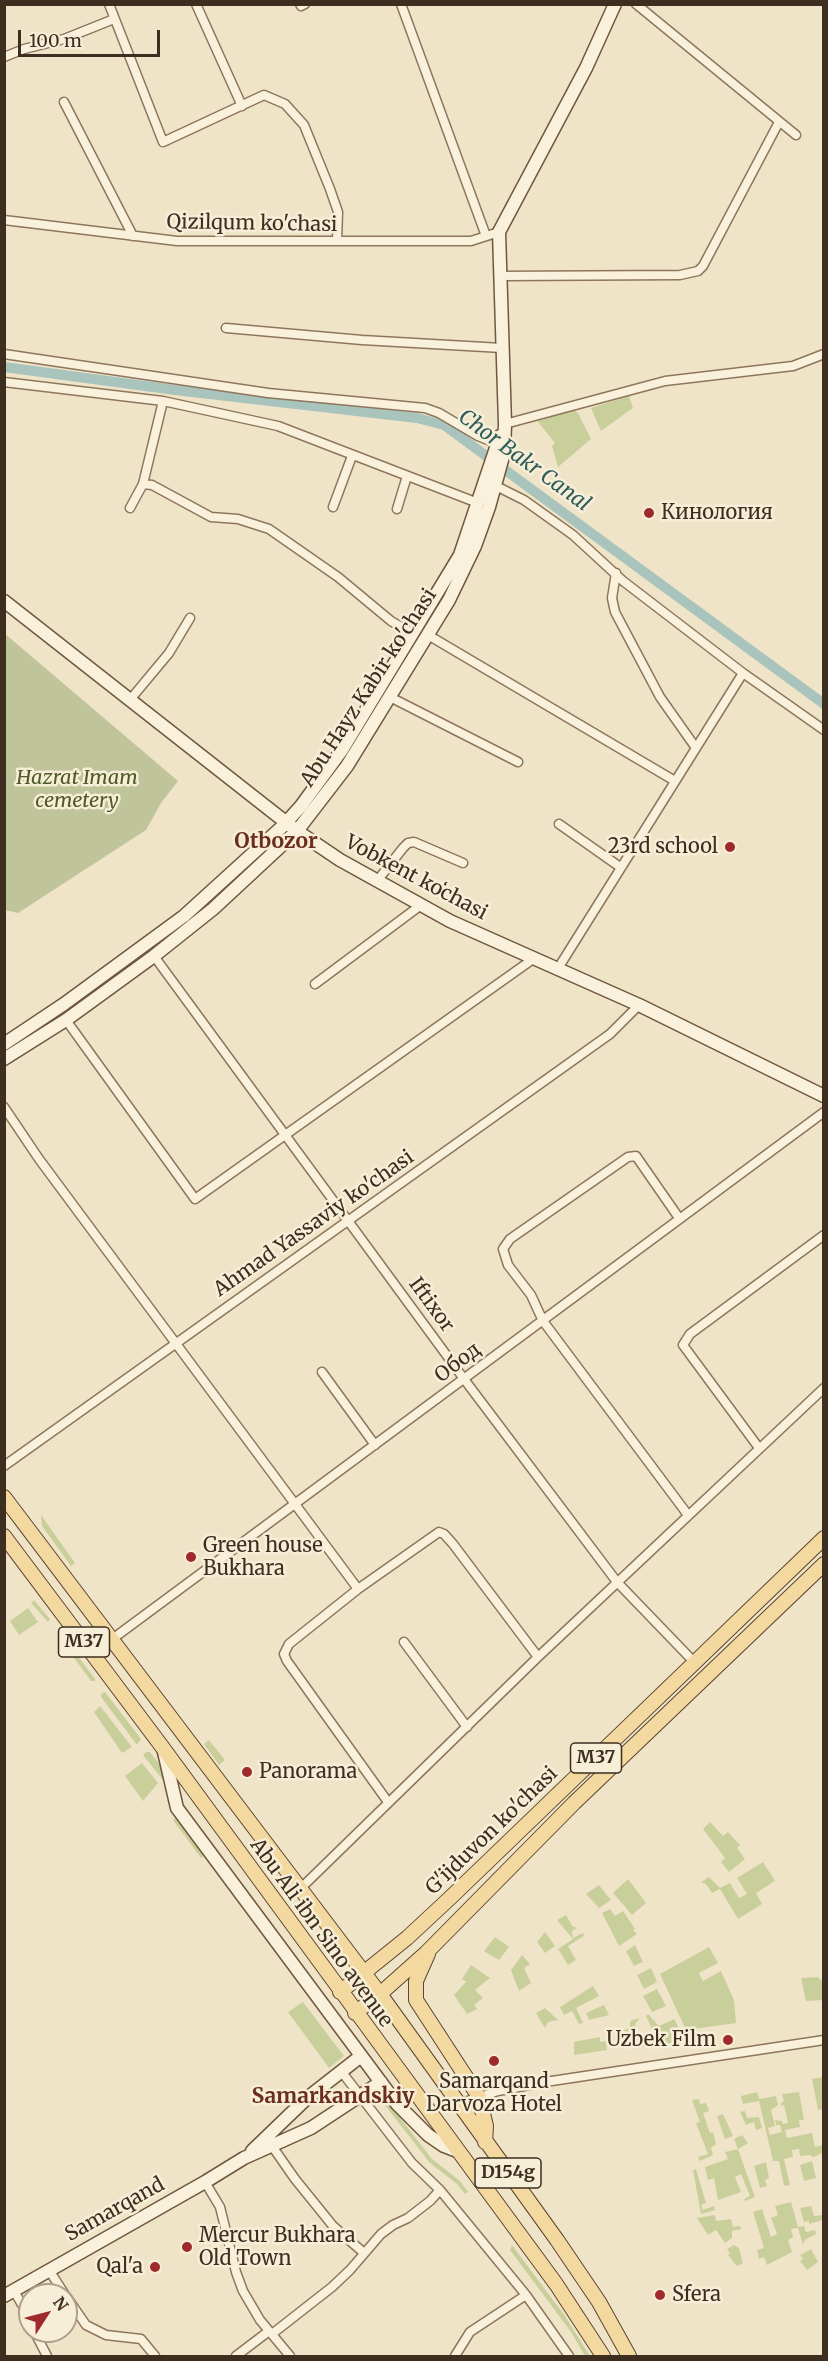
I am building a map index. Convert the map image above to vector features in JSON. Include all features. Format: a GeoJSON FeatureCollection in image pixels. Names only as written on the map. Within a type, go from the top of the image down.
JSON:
{"type":"FeatureCollection","features":[{"type":"Feature","properties":{"kind":"main road"},"geometry":{"type":"LineString","coordinates":[[492,485],[505,424],[499,232],[586,68],[615,4]]}},
{"type":"Feature","properties":{"kind":"main road","name":"Abu Hayz Kabir ko'chasi"},"geometry":{"type":"LineString","coordinates":[[4,1044],[64,1004],[165,930],[215,890],[286,823],[316,788],[342,750],[413,634],[460,555],[478,503],[492,485]]}},
{"type":"Feature","properties":{"kind":"main road","name":"Abu Hayz Kabir ko'chasi"},"geometry":{"type":"LineString","coordinates":[[4,1059],[66,1020],[154,956],[222,901],[297,831],[346,766],[428,635],[467,565],[492,485]]}},
{"type":"Feature","properties":{"kind":"main road","name":"Vobkent koʻchasi"},"geometry":{"type":"LineString","coordinates":[[4,601],[129,701],[319,847],[420,905],[557,970],[639,1005],[824,1096]]}},
{"type":"Feature","properties":{"kind":"main road","name":"M37"},"geometry":{"type":"LineString","coordinates":[[5,1498],[111,1640]]}},
{"type":"Feature","properties":{"kind":"main road","name":"Abu Ali ibn Sino avenue"},"geometry":{"type":"LineString","coordinates":[[4,1536],[163,1748],[355,2013],[556,2284],[603,2356]]}},
{"type":"Feature","properties":{"kind":"main road","name":"G'ijduvon ko'chasi"},"geometry":{"type":"LineString","coordinates":[[364,1973],[450,1898],[824,1538]]}},
{"type":"Feature","properties":{"kind":"main road","name":"G'ijduvon ko'chasi"},"geometry":{"type":"LineString","coordinates":[[432,1947],[567,1809],[824,1564]]}},
{"type":"Feature","properties":{"kind":"main road","name":"Abu Ali ibn Sino avenue"},"geometry":{"type":"LineString","coordinates":[[111,1640],[380,1994],[586,2282],[629,2356]]}},
{"type":"Feature","properties":{"kind":"main road"},"geometry":{"type":"LineString","coordinates":[[163,1748],[177,1808],[397,2104],[419,2127],[444,2146],[457,2151]]}},
{"type":"Feature","properties":{"kind":"main road"},"geometry":{"type":"LineString","coordinates":[[432,1947],[416,1981],[416,2000],[479,2097],[486,2126],[485,2142]]}},
{"type":"Feature","properties":{"kind":"main road","name":"M37"},"geometry":{"type":"LineString","coordinates":[[355,2013],[380,1994],[432,1947]]}},
{"type":"Feature","properties":{"kind":"main road","name":"M37"},"geometry":{"type":"LineString","coordinates":[[340,1992],[364,1973]]}},
{"type":"Feature","properties":{"kind":"main road","name":"Samarqand"},"geometry":{"type":"LineString","coordinates":[[9,2293],[205,2182],[244,2157],[306,2099],[361,2056]]}},
{"type":"Feature","properties":{"kind":"main road","name":"Samarqand"},"geometry":{"type":"LineString","coordinates":[[244,2157],[319,2123],[381,2082]]}},
{"type":"Feature","properties":{"kind":"street"},"geometry":{"type":"LineString","coordinates":[[109,4],[163,142],[264,95],[285,104],[304,125],[338,212],[337,241]]}},
{"type":"Feature","properties":{"kind":"street"},"geometry":{"type":"LineString","coordinates":[[196,4],[242,106]]}},
{"type":"Feature","properties":{"kind":"street"},"geometry":{"type":"LineString","coordinates":[[401,4],[486,236]]}},
{"type":"Feature","properties":{"kind":"street"},"geometry":{"type":"LineString","coordinates":[[636,4],[796,135]]}},
{"type":"Feature","properties":{"kind":"street"},"geometry":{"type":"LineString","coordinates":[[4,57],[24,49],[64,39],[114,19]]}},
{"type":"Feature","properties":{"kind":"street"},"geometry":{"type":"LineString","coordinates":[[64,102],[133,236]]}},
{"type":"Feature","properties":{"kind":"street"},"geometry":{"type":"LineString","coordinates":[[500,276],[680,275],[698,271],[703,266],[779,122]]}},
{"type":"Feature","properties":{"kind":"street","name":"Qizilqum ko'chasi"},"geometry":{"type":"LineString","coordinates":[[4,220],[177,241],[471,241],[499,232]]}},
{"type":"Feature","properties":{"kind":"street"},"geometry":{"type":"LineString","coordinates":[[226,328],[362,340],[502,348]]}},
{"type":"Feature","properties":{"kind":"street"},"geometry":{"type":"LineString","coordinates":[[4,354],[268,393],[424,408],[439,413],[500,448]]}},
{"type":"Feature","properties":{"kind":"street"},"geometry":{"type":"LineString","coordinates":[[505,424],[665,381],[793,366],[824,354]]}},
{"type":"Feature","properties":{"kind":"street"},"geometry":{"type":"LineString","coordinates":[[4,382],[163,401],[278,426],[478,503]]}},
{"type":"Feature","properties":{"kind":"street"},"geometry":{"type":"LineString","coordinates":[[130,508],[143,484],[163,401]]}},
{"type":"Feature","properties":{"kind":"street"},"geometry":{"type":"LineString","coordinates":[[333,507],[352,456]]}},
{"type":"Feature","properties":{"kind":"street"},"geometry":{"type":"LineString","coordinates":[[397,509],[407,476]]}},
{"type":"Feature","properties":{"kind":"street"},"geometry":{"type":"LineString","coordinates":[[143,484],[152,485],[211,517],[238,519],[269,529],[338,577],[391,621],[413,634]]}},
{"type":"Feature","properties":{"kind":"street"},"geometry":{"type":"LineString","coordinates":[[492,485],[524,500],[573,535],[616,573],[743,673],[824,730]]}},
{"type":"Feature","properties":{"kind":"street"},"geometry":{"type":"LineString","coordinates":[[616,573],[612,598],[615,612],[660,697],[696,748]]}},
{"type":"Feature","properties":{"kind":"street"},"geometry":{"type":"LineString","coordinates":[[129,701],[169,653],[190,618]]}},
{"type":"Feature","properties":{"kind":"street"},"geometry":{"type":"LineString","coordinates":[[428,635],[675,781]]}},
{"type":"Feature","properties":{"kind":"street"},"geometry":{"type":"LineString","coordinates":[[557,970],[743,673]]}},
{"type":"Feature","properties":{"kind":"street"},"geometry":{"type":"LineString","coordinates":[[390,697],[518,762]]}},
{"type":"Feature","properties":{"kind":"street"},"geometry":{"type":"LineString","coordinates":[[559,824],[620,867]]}},
{"type":"Feature","properties":{"kind":"street"},"geometry":{"type":"LineString","coordinates":[[377,881],[403,849],[414,842],[463,863]]}},
{"type":"Feature","properties":{"kind":"street"},"geometry":{"type":"LineString","coordinates":[[315,984],[420,905]]}},
{"type":"Feature","properties":{"kind":"street","name":"Iftixor"},"geometry":{"type":"LineString","coordinates":[[154,956],[464,1379],[617,1582],[695,1663]]}},
{"type":"Feature","properties":{"kind":"street"},"geometry":{"type":"LineString","coordinates":[[66,1020],[195,1199],[533,959]]}},
{"type":"Feature","properties":{"kind":"street","name":"Ahmad Yassaviy ko'chasi"},"geometry":{"type":"LineString","coordinates":[[4,1466],[610,1034],[639,1005]]}},
{"type":"Feature","properties":{"kind":"street"},"geometry":{"type":"LineString","coordinates":[[4,1107],[39,1159],[358,1589]]}},
{"type":"Feature","properties":{"kind":"street","name":"Обод"},"geometry":{"type":"LineString","coordinates":[[111,1640],[824,1112]]}},
{"type":"Feature","properties":{"kind":"street"},"geometry":{"type":"LineString","coordinates":[[679,1218],[636,1156],[628,1157],[510,1239],[504,1249],[508,1264],[531,1295],[543,1321],[688,1515]]}},
{"type":"Feature","properties":{"kind":"street"},"geometry":{"type":"LineString","coordinates":[[759,1448],[683,1345],[690,1334],[824,1235]]}},
{"type":"Feature","properties":{"kind":"street"},"geometry":{"type":"LineString","coordinates":[[322,1372],[375,1445]]}},
{"type":"Feature","properties":{"kind":"street"},"geometry":{"type":"LineString","coordinates":[[299,1890],[538,1657],[824,1388]]}},
{"type":"Feature","properties":{"kind":"street"},"geometry":{"type":"LineString","coordinates":[[388,1802],[287,1661],[284,1654],[289,1644],[358,1589],[439,1532],[444,1534],[538,1657]]}},
{"type":"Feature","properties":{"kind":"street"},"geometry":{"type":"LineString","coordinates":[[404,1642],[467,1726]]}},
{"type":"Feature","properties":{"kind":"street"},"geometry":{"type":"LineString","coordinates":[[459,2104],[498,2091],[566,2079],[824,2040]]}},
{"type":"Feature","properties":{"kind":"street"},"geometry":{"type":"LineString","coordinates":[[341,2071],[412,2163],[440,2190],[526,2295],[568,2356]]}},
{"type":"Feature","properties":{"kind":"street"},"geometry":{"type":"LineString","coordinates":[[272,2146],[333,2226],[364,2253]]}},
{"type":"Feature","properties":{"kind":"street"},"geometry":{"type":"LineString","coordinates":[[205,2182],[220,2207],[236,2272],[243,2290],[254,2311],[290,2356]]}},
{"type":"Feature","properties":{"kind":"street"},"geometry":{"type":"LineString","coordinates":[[236,2356],[332,2287],[381,2234],[393,2224],[408,2218],[440,2190]]}},
{"type":"Feature","properties":{"kind":"street"},"geometry":{"type":"LineString","coordinates":[[49,2270],[58,2283]]}},
{"type":"Feature","properties":{"kind":"street"},"geometry":{"type":"LineString","coordinates":[[455,2356],[470,2332],[526,2295]]}},
{"type":"Feature","properties":{"kind":"street"},"geometry":{"type":"LineString","coordinates":[[78,2313],[86,2325],[106,2335],[141,2339],[155,2356]]}},
{"type":"Feature","properties":{"kind":"green space"},"geometry":{"type":"Polygon","coordinates":[[[629,396],[633,408],[601,431],[591,408],[629,396]]]}},
{"type":"Feature","properties":{"kind":"green space"},"geometry":{"type":"Polygon","coordinates":[[[574,410],[578,413],[591,439],[558,467],[552,446],[555,443],[535,418],[574,410]]]}},
{"type":"Feature","properties":{"kind":"green space","name":"Hazrat Imam cemetery"},"geometry":{"type":"Polygon","coordinates":[[[4,633],[178,781],[161,803],[146,830],[18,913],[5,910],[4,633]]]}},
{"type":"Feature","properties":{"kind":"green space"},"geometry":{"type":"Polygon","coordinates":[[[41,1515],[75,1563],[71,1566],[42,1526],[41,1515]]]}},
{"type":"Feature","properties":{"kind":"green space"},"geometry":{"type":"Polygon","coordinates":[[[34,1600],[50,1619],[48,1622],[31,1603],[34,1600]]]}},
{"type":"Feature","properties":{"kind":"green space"},"geometry":{"type":"Polygon","coordinates":[[[28,1608],[38,1622],[19,1635],[10,1621],[28,1608]]]}},
{"type":"Feature","properties":{"kind":"green space"},"geometry":{"type":"Polygon","coordinates":[[[69,1644],[95,1681],[91,1681],[66,1647],[69,1644]]]}},
{"type":"Feature","properties":{"kind":"green space"},"geometry":{"type":"Polygon","coordinates":[[[105,1692],[141,1739],[137,1745],[101,1697],[101,1694],[105,1692]]]}},
{"type":"Feature","properties":{"kind":"green space"},"geometry":{"type":"Polygon","coordinates":[[[100,1706],[132,1747],[122,1753],[94,1712],[100,1706]]]}},
{"type":"Feature","properties":{"kind":"green space"},"geometry":{"type":"Polygon","coordinates":[[[209,1740],[225,1760],[219,1765],[204,1744],[209,1740]]]}},
{"type":"Feature","properties":{"kind":"green space"},"geometry":{"type":"Polygon","coordinates":[[[150,1752],[165,1772],[166,1777],[163,1780],[143,1755],[150,1752]]]}},
{"type":"Feature","properties":{"kind":"green space"},"geometry":{"type":"Polygon","coordinates":[[[142,1763],[158,1783],[143,1801],[125,1776],[142,1763]]]}},
{"type":"Feature","properties":{"kind":"green space"},"geometry":{"type":"Polygon","coordinates":[[[176,1818],[204,1856],[201,1858],[173,1820],[176,1818]]]}},
{"type":"Feature","properties":{"kind":"green space"},"geometry":{"type":"Polygon","coordinates":[[[710,1822],[723,1836],[728,1832],[740,1845],[737,1848],[745,1859],[729,1872],[721,1862],[725,1858],[703,1829],[710,1822]]]}},
{"type":"Feature","properties":{"kind":"green space"},"geometry":{"type":"Polygon","coordinates":[[[763,1862],[775,1881],[756,1893],[762,1904],[738,1919],[720,1889],[712,1893],[706,1884],[701,1882],[709,1877],[720,1888],[730,1883],[739,1898],[747,1894],[737,1878],[763,1862]]]}},
{"type":"Feature","properties":{"kind":"green space"},"geometry":{"type":"Polygon","coordinates":[[[628,1879],[646,1903],[632,1915],[613,1893],[628,1879]]]}},
{"type":"Feature","properties":{"kind":"green space"},"geometry":{"type":"Polygon","coordinates":[[[599,1885],[611,1900],[599,1908],[586,1894],[599,1885]]]}},
{"type":"Feature","properties":{"kind":"green space"},"geometry":{"type":"Polygon","coordinates":[[[610,1909],[615,1916],[623,1911],[637,1934],[619,1946],[602,1913],[610,1909]]]}},
{"type":"Feature","properties":{"kind":"green space"},"geometry":{"type":"Polygon","coordinates":[[[566,1915],[572,1926],[577,1928],[572,1931],[573,1938],[583,1933],[584,1936],[568,1946],[576,1960],[568,1965],[558,1949],[573,1939],[557,1920],[566,1915]]]}},
{"type":"Feature","properties":{"kind":"green space"},"geometry":{"type":"Polygon","coordinates":[[[545,1932],[555,1946],[545,1953],[537,1942],[545,1932]]]}},
{"type":"Feature","properties":{"kind":"green space"},"geometry":{"type":"Polygon","coordinates":[[[495,1937],[509,1947],[499,1960],[484,1951],[495,1937]]]}},
{"type":"Feature","properties":{"kind":"green space"},"geometry":{"type":"Polygon","coordinates":[[[635,1945],[643,1962],[634,1966],[626,1951],[635,1945]]]}},
{"type":"Feature","properties":{"kind":"green space"},"geometry":{"type":"Polygon","coordinates":[[[709,1947],[718,1963],[699,1973],[703,1981],[721,1971],[734,2000],[736,2023],[686,2030],[660,1974],[709,1947]]]}},
{"type":"Feature","properties":{"kind":"green space"},"geometry":{"type":"Polygon","coordinates":[[[522,1955],[530,1964],[524,1968],[531,1983],[519,1991],[511,1970],[522,1955]]]}},
{"type":"Feature","properties":{"kind":"green space"},"geometry":{"type":"Polygon","coordinates":[[[471,1965],[490,1978],[475,1990],[483,1998],[474,2005],[477,2009],[467,2014],[454,1995],[466,1982],[462,1979],[471,1965]]]}},
{"type":"Feature","properties":{"kind":"green space"},"geometry":{"type":"Polygon","coordinates":[[[651,1968],[657,1982],[644,1989],[637,1975],[651,1968]]]}},
{"type":"Feature","properties":{"kind":"green space"},"geometry":{"type":"Polygon","coordinates":[[[818,1977],[823,1982],[823,2000],[806,2001],[801,1978],[818,1977]]]}},
{"type":"Feature","properties":{"kind":"green space"},"geometry":{"type":"Polygon","coordinates":[[[593,1986],[599,1996],[576,2008],[583,2023],[579,2024],[572,2011],[564,2015],[560,2007],[593,1986]]]}},
{"type":"Feature","properties":{"kind":"green space"},"geometry":{"type":"Polygon","coordinates":[[[657,1989],[666,2006],[652,2012],[643,1996],[657,1989]]]}},
{"type":"Feature","properties":{"kind":"green space"},"geometry":{"type":"Polygon","coordinates":[[[303,2002],[344,2056],[329,2068],[288,2012],[303,2002]]]}},
{"type":"Feature","properties":{"kind":"green space"},"geometry":{"type":"Polygon","coordinates":[[[604,2005],[609,2015],[589,2020],[586,2013],[604,2005]]]}},
{"type":"Feature","properties":{"kind":"green space"},"geometry":{"type":"Polygon","coordinates":[[[545,2008],[558,2020],[548,2022],[545,2028],[536,2013],[545,2008]]]}},
{"type":"Feature","properties":{"kind":"green space"},"geometry":{"type":"Polygon","coordinates":[[[648,2014],[659,2026],[674,2019],[685,2039],[664,2045],[661,2049],[646,2016],[648,2014]]]}},
{"type":"Feature","properties":{"kind":"green space"},"geometry":{"type":"Polygon","coordinates":[[[640,2018],[635,2024],[639,2038],[643,2044],[647,2042],[652,2047],[634,2047],[631,2038],[621,2039],[620,2033],[623,2034],[624,2030],[630,2028],[630,2021],[640,2018]]]}},
{"type":"Feature","properties":{"kind":"green space"},"geometry":{"type":"Polygon","coordinates":[[[600,2037],[600,2042],[606,2041],[607,2050],[574,2055],[574,2042],[600,2037]]]}},
{"type":"Feature","properties":{"kind":"green space"},"geometry":{"type":"Polygon","coordinates":[[[823,2077],[823,2109],[818,2110],[812,2079],[823,2077]]]}},
{"type":"Feature","properties":{"kind":"green space"},"geometry":{"type":"Polygon","coordinates":[[[380,2092],[432,2159],[460,2181],[468,2192],[465,2194],[457,2184],[429,2162],[378,2096],[380,2092]]]}},
{"type":"Feature","properties":{"kind":"green space"},"geometry":{"type":"Polygon","coordinates":[[[757,2092],[759,2099],[776,2096],[778,2105],[771,2110],[775,2126],[768,2128],[770,2135],[782,2132],[775,2120],[782,2121],[783,2124],[788,2123],[784,2105],[781,2106],[784,2101],[782,2094],[799,2092],[804,2120],[799,2120],[800,2127],[785,2130],[787,2138],[812,2133],[815,2147],[823,2145],[823,2153],[817,2156],[800,2156],[799,2149],[792,2150],[793,2157],[784,2159],[790,2185],[784,2186],[779,2161],[773,2161],[759,2101],[743,2104],[741,2096],[757,2092]]]}},
{"type":"Feature","properties":{"kind":"green space"},"geometry":{"type":"Polygon","coordinates":[[[699,2099],[700,2104],[706,2103],[709,2111],[703,2113],[710,2133],[713,2132],[716,2144],[711,2148],[713,2155],[700,2161],[698,2157],[708,2154],[696,2123],[700,2122],[692,2100],[699,2099]]]}},
{"type":"Feature","properties":{"kind":"green space"},"geometry":{"type":"Polygon","coordinates":[[[745,2111],[747,2118],[759,2117],[762,2128],[756,2130],[754,2122],[746,2125],[740,2112],[745,2111]]]}},
{"type":"Feature","properties":{"kind":"green space"},"geometry":{"type":"Polygon","coordinates":[[[723,2114],[733,2136],[725,2139],[717,2116],[723,2114]]]}},
{"type":"Feature","properties":{"kind":"green space"},"geometry":{"type":"Polygon","coordinates":[[[742,2135],[748,2143],[738,2149],[734,2139],[742,2135]]]}},
{"type":"Feature","properties":{"kind":"green space"},"geometry":{"type":"Polygon","coordinates":[[[738,2149],[755,2197],[745,2201],[744,2199],[750,2196],[741,2174],[735,2177],[741,2192],[718,2200],[714,2178],[708,2180],[705,2167],[728,2159],[725,2152],[738,2149]]]}},
{"type":"Feature","properties":{"kind":"green space"},"geometry":{"type":"Polygon","coordinates":[[[812,2161],[816,2178],[804,2181],[800,2165],[812,2161]]]}},
{"type":"Feature","properties":{"kind":"green space"},"geometry":{"type":"Polygon","coordinates":[[[766,2162],[769,2178],[765,2180],[767,2186],[760,2188],[754,2166],[766,2162]]]}},
{"type":"Feature","properties":{"kind":"green space"},"geometry":{"type":"Polygon","coordinates":[[[696,2169],[706,2203],[702,2204],[702,2210],[714,2206],[715,2210],[701,2214],[693,2170],[696,2169]]]}},
{"type":"Feature","properties":{"kind":"green space"},"geometry":{"type":"Polygon","coordinates":[[[791,2202],[798,2227],[804,2226],[806,2232],[815,2230],[816,2234],[805,2240],[803,2245],[798,2228],[791,2229],[793,2237],[788,2240],[792,2252],[767,2265],[764,2257],[759,2259],[757,2250],[764,2248],[753,2212],[762,2209],[771,2237],[777,2234],[771,2218],[778,2215],[775,2206],[791,2202]]]}},
{"type":"Feature","properties":{"kind":"green space"},"geometry":{"type":"Polygon","coordinates":[[[811,2206],[814,2216],[822,2215],[823,2220],[809,2224],[809,2221],[804,2222],[800,2208],[811,2206]]]}},
{"type":"Feature","properties":{"kind":"green space"},"geometry":{"type":"Polygon","coordinates":[[[715,2215],[716,2221],[731,2219],[733,2227],[740,2226],[741,2229],[732,2231],[732,2238],[725,2243],[716,2230],[708,2235],[697,2218],[715,2215]]]}},
{"type":"Feature","properties":{"kind":"green space"},"geometry":{"type":"Polygon","coordinates":[[[512,2245],[565,2316],[590,2356],[585,2356],[571,2332],[510,2250],[512,2245]]]}},
{"type":"Feature","properties":{"kind":"green space"},"geometry":{"type":"Polygon","coordinates":[[[734,2245],[739,2248],[743,2263],[737,2266],[728,2255],[730,2253],[727,2249],[734,2245]]]}},
{"type":"Feature","properties":{"kind":"green space"},"geometry":{"type":"Polygon","coordinates":[[[811,2249],[818,2262],[807,2270],[800,2261],[803,2259],[800,2255],[811,2249]]]}},
{"type":"Feature","properties":{"kind":"waterway","name":"Chor Bakr Canal"},"geometry":{"type":"LineString","coordinates":[[4,367],[175,390],[417,418],[444,425],[824,704]]}},
{"type":"Feature","properties":{"kind":"place","name":"Кинология"},"geometry":{"type":"Point","coordinates":[649,513]}},
{"type":"Feature","properties":{"kind":"place","name":"23rd school"},"geometry":{"type":"Point","coordinates":[730,847]}},
{"type":"Feature","properties":{"kind":"place","name":"Green house Bukhara"},"geometry":{"type":"Point","coordinates":[191,1557]}},
{"type":"Feature","properties":{"kind":"place","name":"Panorama"},"geometry":{"type":"Point","coordinates":[247,1772]}},
{"type":"Feature","properties":{"kind":"place","name":"Uzbek Film"},"geometry":{"type":"Point","coordinates":[728,2040]}},
{"type":"Feature","properties":{"kind":"place","name":"Samarqand Darvoza Hotel"},"geometry":{"type":"Point","coordinates":[494,2061]}},
{"type":"Feature","properties":{"kind":"place","name":"Mercur Bukhara Old Town"},"geometry":{"type":"Point","coordinates":[187,2247]}},
{"type":"Feature","properties":{"kind":"place","name":"Qal'a"},"geometry":{"type":"Point","coordinates":[155,2267]}},
{"type":"Feature","properties":{"kind":"place","name":"Sfera"},"geometry":{"type":"Point","coordinates":[660,2295]}},
{"type":"Feature","properties":{"kind":"district","name":"Otbozor"},"geometry":{"type":"Point","coordinates":[276,842]}},
{"type":"Feature","properties":{"kind":"district","name":"Samarkandskiy"},"geometry":{"type":"Point","coordinates":[333,2097]}}]}
